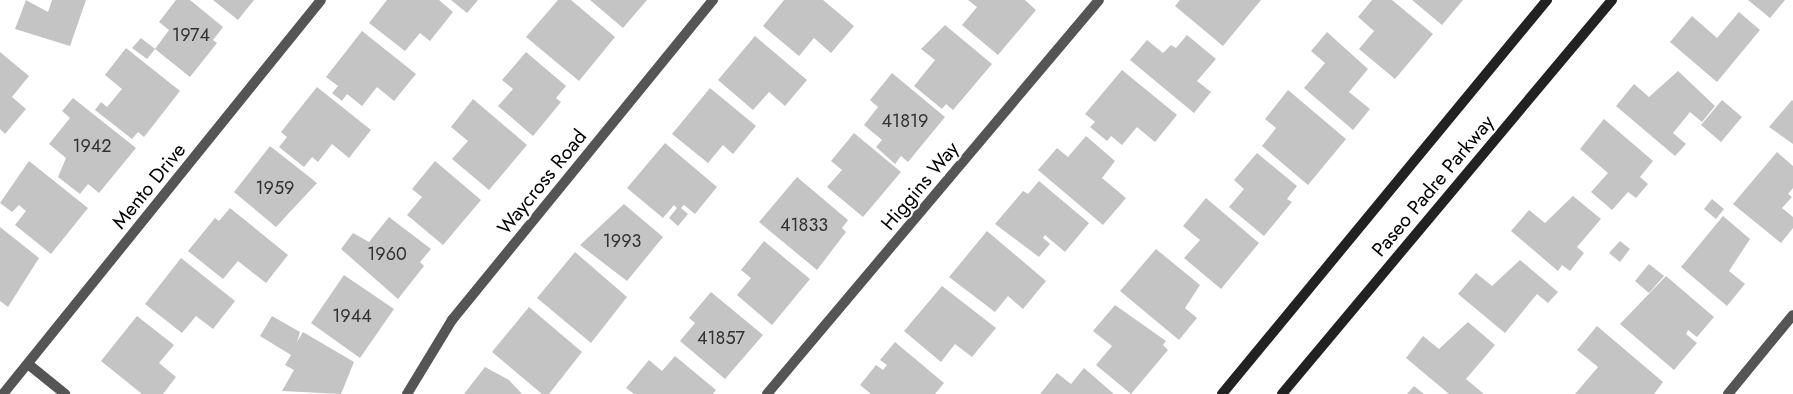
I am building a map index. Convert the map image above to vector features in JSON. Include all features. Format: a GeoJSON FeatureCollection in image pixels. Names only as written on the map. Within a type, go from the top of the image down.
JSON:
{"type":"FeatureCollection","features":[{"type":"Feature","properties":{"kind":"main road","name":"Paseo Padre Parkway"},"geometry":{"type":"LineString","coordinates":[[1222,394],[1547,0]]}},
{"type":"Feature","properties":{"kind":"main road","name":"Paseo Padre Parkway"},"geometry":{"type":"LineString","coordinates":[[1282,394],[1612,0]]}},
{"type":"Feature","properties":{"kind":"street","name":"Mento Drive"},"geometry":{"type":"LineString","coordinates":[[3,394],[321,0]]}},
{"type":"Feature","properties":{"kind":"street","name":"Waycross Road"},"geometry":{"type":"LineString","coordinates":[[407,394],[452,320],[713,0]]}},
{"type":"Feature","properties":{"kind":"street","name":"Higgins Way"},"geometry":{"type":"LineString","coordinates":[[767,394],[1100,0]]}},
{"type":"Feature","properties":{"kind":"street"},"geometry":{"type":"LineString","coordinates":[[1728,394],[1793,315]]}},
{"type":"Feature","properties":{"kind":"street"},"geometry":{"type":"LineString","coordinates":[[28,364],[65,394]]}},
{"type":"Feature","properties":{"kind":"building"},"geometry":{"type":"Polygon","coordinates":[[[26,0],[48,12],[52,0],[86,0],[70,46],[15,29],[26,0]]]}},
{"type":"Feature","properties":{"kind":"building"},"geometry":{"type":"Polygon","coordinates":[[[176,0],[190,0],[223,27],[213,40],[217,43],[190,77],[155,49],[169,30],[159,22],[176,0]]]}},
{"type":"Feature","properties":{"kind":"building"},"geometry":{"type":"Polygon","coordinates":[[[213,0],[254,0],[238,20],[213,0]]]}},
{"type":"Feature","properties":{"kind":"building"},"geometry":{"type":"Polygon","coordinates":[[[387,0],[439,0],[453,12],[430,41],[420,33],[405,51],[369,23],[387,0]]]}},
{"type":"Feature","properties":{"kind":"building"},"geometry":{"type":"Polygon","coordinates":[[[451,0],[478,0],[467,13],[451,0]]]}},
{"type":"Feature","properties":{"kind":"building"},"geometry":{"type":"Polygon","coordinates":[[[558,0],[571,0],[615,37],[579,81],[526,37],[558,0]]]}},
{"type":"Feature","properties":{"kind":"building"},"geometry":{"type":"Polygon","coordinates":[[[590,0],[647,0],[623,28],[590,0]]]}},
{"type":"Feature","properties":{"kind":"building"},"geometry":{"type":"Polygon","coordinates":[[[784,0],[823,0],[854,26],[831,53],[814,38],[799,56],[763,26],[784,0]]]}},
{"type":"Feature","properties":{"kind":"building"},"geometry":{"type":"Polygon","coordinates":[[[968,0],[1025,0],[1036,10],[998,55],[962,25],[977,7],[968,0]]]}},
{"type":"Feature","properties":{"kind":"building"},"geometry":{"type":"Polygon","coordinates":[[[1180,0],[1261,0],[1223,46],[1175,6],[1180,0]]]}},
{"type":"Feature","properties":{"kind":"building"},"geometry":{"type":"Polygon","coordinates":[[[1372,0],[1392,0],[1433,34],[1395,79],[1359,49],[1374,31],[1358,17],[1372,0]]]}},
{"type":"Feature","properties":{"kind":"building"},"geometry":{"type":"Polygon","coordinates":[[[1412,0],[1463,0],[1442,25],[1412,0]]]}},
{"type":"Feature","properties":{"kind":"building"},"geometry":{"type":"Polygon","coordinates":[[[1748,0],[1785,0],[1770,18],[1748,0]]]}},
{"type":"Feature","properties":{"kind":"building"},"geometry":{"type":"Polygon","coordinates":[[[1739,12],[1760,30],[1717,82],[1670,42],[1692,16],[1717,38],[1739,12]]]}},
{"type":"Feature","properties":{"kind":"building"},"geometry":{"type":"Polygon","coordinates":[[[945,25],[992,64],[953,110],[946,104],[942,109],[914,86],[935,60],[921,49],[945,25]]]}},
{"type":"Feature","properties":{"kind":"building"},"geometry":{"type":"Polygon","coordinates":[[[362,31],[416,74],[394,101],[377,87],[362,106],[347,94],[342,101],[332,93],[338,86],[326,77],[362,31]]]}},
{"type":"Feature","properties":{"kind":"building"},"geometry":{"type":"Polygon","coordinates":[[[1327,32],[1368,69],[1349,92],[1370,109],[1353,130],[1304,88],[1325,63],[1311,51],[1327,32]]]}},
{"type":"Feature","properties":{"kind":"building"},"geometry":{"type":"Polygon","coordinates":[[[1187,35],[1216,59],[1197,81],[1211,92],[1194,113],[1130,60],[1147,40],[1163,53],[1171,45],[1176,48],[1187,35]]]}},
{"type":"Feature","properties":{"kind":"building"},"geometry":{"type":"Polygon","coordinates":[[[755,36],[807,80],[785,106],[769,92],[753,110],[718,80],[755,36]]]}},
{"type":"Feature","properties":{"kind":"building"},"geometry":{"type":"Polygon","coordinates":[[[141,38],[155,49],[147,59],[132,48],[141,38]]]}},
{"type":"Feature","properties":{"kind":"building"},"geometry":{"type":"Polygon","coordinates":[[[126,48],[180,91],[144,137],[138,132],[132,139],[95,110],[101,102],[107,107],[122,89],[105,75],[126,48]]]}},
{"type":"Feature","properties":{"kind":"building"},"geometry":{"type":"Polygon","coordinates":[[[0,52],[29,76],[12,97],[26,109],[5,134],[0,129],[0,52]]]}},
{"type":"Feature","properties":{"kind":"building"},"geometry":{"type":"Polygon","coordinates":[[[526,52],[566,86],[556,98],[561,102],[533,136],[498,106],[513,89],[502,80],[526,52]]]}},
{"type":"Feature","properties":{"kind":"building"},"geometry":{"type":"Polygon","coordinates":[[[1122,70],[1177,115],[1155,142],[1137,127],[1122,145],[1111,136],[1107,141],[1090,127],[1095,122],[1085,114],[1122,70]]]}},
{"type":"Feature","properties":{"kind":"building"},"geometry":{"type":"Polygon","coordinates":[[[1678,71],[1715,106],[1702,122],[1690,112],[1673,133],[1686,144],[1675,156],[1616,106],[1634,84],[1649,97],[1678,71]]]}},
{"type":"Feature","properties":{"kind":"building"},"geometry":{"type":"Polygon","coordinates":[[[892,73],[945,117],[908,162],[901,156],[895,164],[876,147],[882,140],[864,125],[878,107],[870,100],[892,73]]]}},
{"type":"Feature","properties":{"kind":"building"},"geometry":{"type":"Polygon","coordinates":[[[317,87],[371,130],[349,158],[332,144],[318,162],[312,157],[304,167],[279,147],[287,137],[281,132],[317,87]]]}},
{"type":"Feature","properties":{"kind":"building"},"geometry":{"type":"Polygon","coordinates":[[[710,88],[756,126],[733,154],[723,145],[708,163],[672,134],[710,88]]]}},
{"type":"Feature","properties":{"kind":"building"},"geometry":{"type":"Polygon","coordinates":[[[1288,90],[1346,139],[1308,185],[1262,146],[1276,128],[1265,119],[1288,90]]]}},
{"type":"Feature","properties":{"kind":"building"},"geometry":{"type":"Polygon","coordinates":[[[73,98],[136,148],[99,193],[88,184],[80,194],[58,177],[66,158],[49,144],[70,118],[62,111],[73,98]]]}},
{"type":"Feature","properties":{"kind":"building"},"geometry":{"type":"Polygon","coordinates":[[[473,99],[527,145],[489,190],[452,159],[468,141],[451,127],[473,99]]]}},
{"type":"Feature","properties":{"kind":"building"},"geometry":{"type":"Polygon","coordinates":[[[1722,100],[1742,117],[1721,142],[1701,125],[1722,100]]]}},
{"type":"Feature","properties":{"kind":"building"},"geometry":{"type":"Polygon","coordinates":[[[1793,101],[1793,144],[1769,127],[1793,101]]]}},
{"type":"Feature","properties":{"kind":"building"},"geometry":{"type":"Polygon","coordinates":[[[1604,119],[1653,161],[1640,177],[1648,184],[1636,198],[1628,192],[1612,210],[1591,192],[1608,173],[1580,149],[1604,119]]]}},
{"type":"Feature","properties":{"kind":"building"},"geometry":{"type":"Polygon","coordinates":[[[854,133],[901,172],[863,217],[827,187],[842,170],[831,161],[854,133]]]}},
{"type":"Feature","properties":{"kind":"building"},"geometry":{"type":"Polygon","coordinates":[[[1086,136],[1115,161],[1102,178],[1126,198],[1103,225],[1038,170],[1057,148],[1068,157],[1086,136]]]}},
{"type":"Feature","properties":{"kind":"building"},"geometry":{"type":"Polygon","coordinates":[[[665,143],[717,187],[695,214],[684,205],[681,208],[688,214],[678,226],[669,218],[677,208],[674,205],[663,218],[627,188],[665,143]]]}},
{"type":"Feature","properties":{"kind":"building"},"geometry":{"type":"Polygon","coordinates":[[[270,146],[317,183],[276,227],[234,192],[270,146]]]}},
{"type":"Feature","properties":{"kind":"building"},"geometry":{"type":"Polygon","coordinates":[[[1777,152],[1793,166],[1793,188],[1788,194],[1792,197],[1782,208],[1793,217],[1793,228],[1781,243],[1733,204],[1777,152]]]}},
{"type":"Feature","properties":{"kind":"building"},"geometry":{"type":"Polygon","coordinates":[[[1257,153],[1297,186],[1287,199],[1292,202],[1264,236],[1229,207],[1244,189],[1234,180],[1257,153]]]}},
{"type":"Feature","properties":{"kind":"building"},"geometry":{"type":"Polygon","coordinates":[[[29,161],[88,208],[51,254],[15,225],[26,211],[19,205],[12,212],[0,203],[29,161]]]}},
{"type":"Feature","properties":{"kind":"building"},"geometry":{"type":"Polygon","coordinates":[[[435,161],[481,200],[443,245],[407,215],[422,197],[412,189],[435,161]]]}},
{"type":"Feature","properties":{"kind":"building"},"geometry":{"type":"Polygon","coordinates":[[[797,177],[848,220],[842,228],[846,232],[817,270],[759,222],[797,177]]]}},
{"type":"Feature","properties":{"kind":"building"},"geometry":{"type":"Polygon","coordinates":[[[1039,181],[1089,223],[1065,252],[1045,235],[1043,238],[1050,244],[1039,257],[995,224],[1023,191],[1028,194],[1039,181]]]}},
{"type":"Feature","properties":{"kind":"building"},"geometry":{"type":"Polygon","coordinates":[[[1573,196],[1601,219],[1577,247],[1584,253],[1570,271],[1562,265],[1558,271],[1511,231],[1529,210],[1545,223],[1573,196]]]}},
{"type":"Feature","properties":{"kind":"building"},"geometry":{"type":"Polygon","coordinates":[[[1206,198],[1259,243],[1221,289],[1184,258],[1200,240],[1183,226],[1206,198]]]}},
{"type":"Feature","properties":{"kind":"building"},"geometry":{"type":"Polygon","coordinates":[[[1712,199],[1724,209],[1716,219],[1704,209],[1712,199]]]}},
{"type":"Feature","properties":{"kind":"building"},"geometry":{"type":"Polygon","coordinates":[[[624,204],[663,237],[627,281],[580,245],[624,204]]]}},
{"type":"Feature","properties":{"kind":"building"},"geometry":{"type":"Polygon","coordinates":[[[230,208],[288,255],[266,283],[238,261],[223,279],[188,251],[215,218],[219,221],[230,208]]]}},
{"type":"Feature","properties":{"kind":"building"},"geometry":{"type":"Polygon","coordinates":[[[1723,216],[1750,239],[1729,271],[1745,284],[1727,306],[1681,267],[1723,216]]]}},
{"type":"Feature","properties":{"kind":"building"},"geometry":{"type":"Polygon","coordinates":[[[389,217],[431,249],[420,262],[424,266],[398,299],[341,249],[353,233],[369,242],[389,217]]]}},
{"type":"Feature","properties":{"kind":"building"},"geometry":{"type":"Polygon","coordinates":[[[0,227],[39,258],[8,307],[0,301],[0,227]]]}},
{"type":"Feature","properties":{"kind":"building"},"geometry":{"type":"Polygon","coordinates":[[[987,231],[1046,281],[1023,309],[1008,296],[995,312],[949,277],[987,231]]]}},
{"type":"Feature","properties":{"kind":"building"},"geometry":{"type":"Polygon","coordinates":[[[764,241],[810,279],[772,325],[737,295],[751,278],[741,270],[764,241]]]}},
{"type":"Feature","properties":{"kind":"building"},"geometry":{"type":"Polygon","coordinates":[[[1620,241],[1630,249],[1620,262],[1609,253],[1620,241]]]}},
{"type":"Feature","properties":{"kind":"building"},"geometry":{"type":"Polygon","coordinates":[[[1156,249],[1200,285],[1185,308],[1197,318],[1179,340],[1120,291],[1156,249]]]}},
{"type":"Feature","properties":{"kind":"building"},"geometry":{"type":"Polygon","coordinates":[[[575,252],[627,297],[591,343],[537,298],[575,252]]]}},
{"type":"Feature","properties":{"kind":"building"},"geometry":{"type":"Polygon","coordinates":[[[181,258],[235,301],[213,329],[196,316],[182,333],[145,304],[181,258]]]}},
{"type":"Feature","properties":{"kind":"building"},"geometry":{"type":"Polygon","coordinates":[[[1520,260],[1558,292],[1548,303],[1537,294],[1505,333],[1458,294],[1476,273],[1492,286],[1520,260]]]}},
{"type":"Feature","properties":{"kind":"building"},"geometry":{"type":"Polygon","coordinates":[[[1649,264],[1664,276],[1649,293],[1635,281],[1649,264]]]}},
{"type":"Feature","properties":{"kind":"building"},"geometry":{"type":"Polygon","coordinates":[[[344,275],[394,309],[360,358],[311,323],[344,275]]]}},
{"type":"Feature","properties":{"kind":"building"},"geometry":{"type":"Polygon","coordinates":[[[1666,276],[1714,317],[1697,337],[1688,330],[1686,334],[1697,343],[1674,370],[1620,324],[1666,276]]]}},
{"type":"Feature","properties":{"kind":"building"},"geometry":{"type":"Polygon","coordinates":[[[942,286],[996,328],[972,357],[955,344],[941,362],[904,331],[942,286]]]}},
{"type":"Feature","properties":{"kind":"building"},"geometry":{"type":"Polygon","coordinates":[[[711,292],[763,335],[725,379],[680,341],[695,323],[689,318],[711,292]]]}},
{"type":"Feature","properties":{"kind":"building"},"geometry":{"type":"Polygon","coordinates":[[[1115,305],[1166,341],[1163,345],[1168,350],[1131,394],[1096,365],[1112,346],[1093,331],[1115,305]]]}},
{"type":"Feature","properties":{"kind":"building"},"geometry":{"type":"Polygon","coordinates":[[[529,307],[582,352],[549,394],[542,394],[492,352],[529,307]]]}},
{"type":"Feature","properties":{"kind":"building"},"geometry":{"type":"Polygon","coordinates":[[[137,316],[174,345],[159,363],[176,377],[163,394],[142,394],[101,361],[137,316]]]}},
{"type":"Feature","properties":{"kind":"building"},"geometry":{"type":"Polygon","coordinates":[[[272,316],[300,332],[297,342],[303,332],[354,362],[341,394],[282,391],[294,370],[285,365],[291,355],[260,336],[272,316]]]}},
{"type":"Feature","properties":{"kind":"building"},"geometry":{"type":"Polygon","coordinates":[[[1468,322],[1495,345],[1466,379],[1484,394],[1449,394],[1406,358],[1423,336],[1439,349],[1468,322]]]}},
{"type":"Feature","properties":{"kind":"building"},"geometry":{"type":"Polygon","coordinates":[[[1597,326],[1663,382],[1654,394],[1575,394],[1598,367],[1577,350],[1597,326]]]}},
{"type":"Feature","properties":{"kind":"building"},"geometry":{"type":"Polygon","coordinates":[[[895,342],[944,383],[935,394],[871,394],[860,385],[876,365],[883,370],[887,365],[880,360],[895,342]]]}},
{"type":"Feature","properties":{"kind":"building"},"geometry":{"type":"Polygon","coordinates":[[[675,356],[716,390],[713,394],[634,394],[626,388],[649,360],[662,371],[675,356]]]}},
{"type":"Feature","properties":{"kind":"building"},"geometry":{"type":"Polygon","coordinates":[[[485,367],[509,380],[522,394],[464,394],[485,367]]]}},
{"type":"Feature","properties":{"kind":"building"},"geometry":{"type":"Polygon","coordinates":[[[1084,368],[1114,394],[1040,394],[1057,373],[1071,384],[1084,368]]]}},
{"type":"Feature","properties":{"kind":"building"},"geometry":{"type":"Polygon","coordinates":[[[1414,386],[1424,394],[1407,394],[1414,386]]]}}]}
